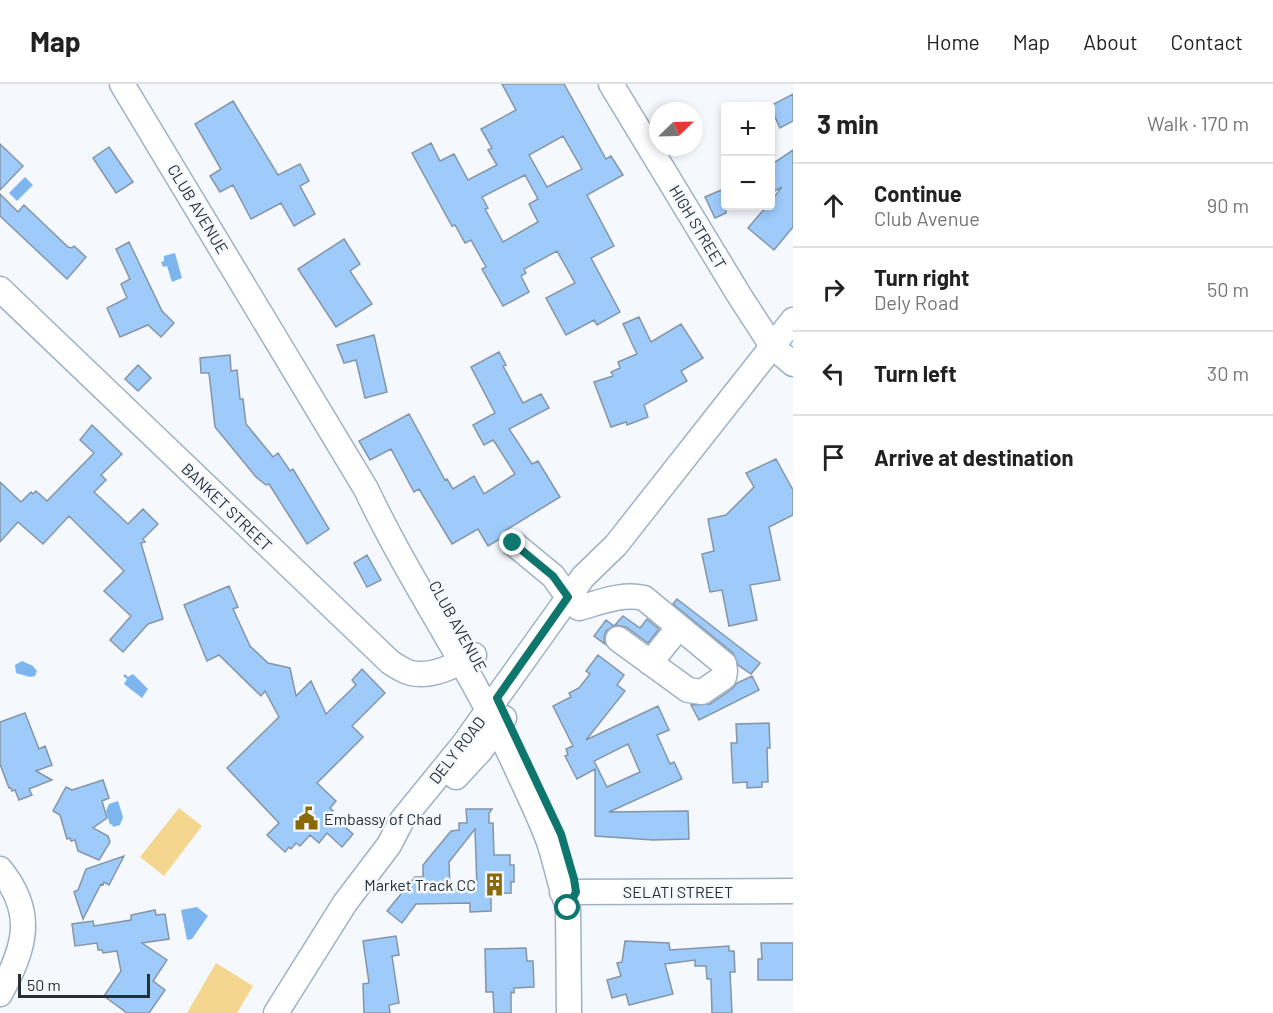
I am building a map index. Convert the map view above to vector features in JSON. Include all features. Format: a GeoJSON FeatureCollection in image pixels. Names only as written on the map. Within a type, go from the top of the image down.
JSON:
{"type":"FeatureCollection","features":[{"type":"Feature","properties":{"kind":"street","name":"CLUB AVENUE"},"geometry":{"type":"LineString","coordinates":[[122,84],[366,489],[435,584],[468,658],[561,834],[574,879],[569,897],[569,1013]]}},
{"type":"Feature","properties":{"kind":"street","name":"HIGH STREET"},"geometry":{"type":"LineString","coordinates":[[611,84],[772,346],[793,364]]}},
{"type":"Feature","properties":{"kind":"street","name":"BANKET STREET"},"geometry":{"type":"LineString","coordinates":[[0,290],[390,662],[411,673],[421,674],[437,671],[468,658]]}},
{"type":"Feature","properties":{"kind":"street","name":"DELY ROAD"},"geometry":{"type":"LineString","coordinates":[[276,1013],[345,903],[389,845],[415,822],[481,750],[497,713],[574,602],[598,561],[616,545],[793,320]]}},
{"type":"Feature","properties":{"kind":"street"},"geometry":{"type":"LineString","coordinates":[[513,543],[553,576],[574,602],[632,595],[644,597],[724,664],[724,677],[702,692],[688,690],[618,639]]}},
{"type":"Feature","properties":{"kind":"street"},"geometry":{"type":"LineString","coordinates":[[650,663],[679,627]]}},
{"type":"Feature","properties":{"kind":"street"},"geometry":{"type":"LineString","coordinates":[[0,869],[16,891],[23,920],[18,959],[0,994]]}},
{"type":"Feature","properties":{"kind":"street","name":"SELATI STREET"},"geometry":{"type":"LineString","coordinates":[[569,897],[793,891]]}},
{"type":"Feature","properties":{"kind":"shaded area"},"geometry":{"type":"Polygon","coordinates":[[[179,808],[202,826],[164,876],[140,857],[179,808]]]}},
{"type":"Feature","properties":{"kind":"shaded area"},"geometry":{"type":"Polygon","coordinates":[[[216,963],[253,986],[237,1013],[187,1013],[216,963]]]}},
{"type":"Feature","properties":{"kind":"water"},"geometry":{"type":"Polygon","coordinates":[[[25,177],[33,185],[17,201],[9,193],[25,177]]]}},
{"type":"Feature","properties":{"kind":"water"},"geometry":{"type":"Polygon","coordinates":[[[175,253],[182,278],[172,282],[167,266],[163,267],[161,262],[164,261],[164,256],[175,253]]]}},
{"type":"Feature","properties":{"kind":"water"},"geometry":{"type":"Polygon","coordinates":[[[22,661],[33,666],[37,671],[35,676],[16,673],[15,665],[22,661]]]}},
{"type":"Feature","properties":{"kind":"water"},"geometry":{"type":"Polygon","coordinates":[[[125,674],[128,677],[133,674],[148,689],[142,698],[124,684],[127,679],[123,676],[125,674]]]}},
{"type":"Feature","properties":{"kind":"water"},"geometry":{"type":"Polygon","coordinates":[[[118,801],[123,817],[120,825],[113,827],[112,824],[110,825],[106,811],[109,804],[118,801]]]}},
{"type":"Feature","properties":{"kind":"water"},"geometry":{"type":"Polygon","coordinates":[[[197,907],[208,916],[192,939],[187,940],[181,910],[197,907]]]}},
{"type":"Feature","properties":{"kind":"building"},"geometry":{"type":"Polygon","coordinates":[[[502,84],[564,84],[606,159],[611,156],[623,175],[587,195],[614,246],[591,258],[620,312],[597,325],[594,320],[566,335],[546,298],[575,283],[557,251],[524,269],[526,273],[521,276],[529,292],[503,306],[482,269],[486,267],[471,240],[465,243],[455,225],[452,226],[412,153],[431,143],[440,161],[454,154],[468,180],[497,165],[488,150],[492,148],[481,129],[516,110],[502,84]],[[563,136],[529,155],[547,187],[582,169],[563,136]],[[525,175],[482,197],[488,208],[485,209],[503,242],[538,222],[529,204],[538,199],[525,175]]]}},
{"type":"Feature","properties":{"kind":"building"},"geometry":{"type":"Polygon","coordinates":[[[793,94],[793,121],[780,128],[775,117],[775,103],[793,94]]]}},
{"type":"Feature","properties":{"kind":"building"},"geometry":{"type":"Polygon","coordinates":[[[233,101],[278,175],[300,164],[309,181],[300,186],[315,214],[294,226],[281,203],[251,219],[233,185],[220,192],[210,176],[221,169],[195,124],[233,101]]]}},
{"type":"Feature","properties":{"kind":"building"},"geometry":{"type":"Polygon","coordinates":[[[0,144],[23,166],[0,190],[0,144]]]}},
{"type":"Feature","properties":{"kind":"building"},"geometry":{"type":"Polygon","coordinates":[[[109,147],[133,182],[116,193],[93,158],[109,147]]]}},
{"type":"Feature","properties":{"kind":"building"},"geometry":{"type":"Polygon","coordinates":[[[793,150],[793,227],[774,250],[748,228],[764,210],[775,210],[775,196],[782,187],[775,191],[775,162],[793,150]]]}},
{"type":"Feature","properties":{"kind":"building"},"geometry":{"type":"Polygon","coordinates":[[[721,190],[721,210],[726,210],[726,213],[715,218],[705,197],[721,190]]]}},
{"type":"Feature","properties":{"kind":"building"},"geometry":{"type":"Polygon","coordinates":[[[0,194],[18,212],[24,205],[68,247],[74,246],[86,257],[67,279],[0,216],[0,194]]]}},
{"type":"Feature","properties":{"kind":"building"},"geometry":{"type":"Polygon","coordinates":[[[344,239],[360,264],[350,271],[372,304],[336,327],[298,269],[344,239]]]}},
{"type":"Feature","properties":{"kind":"building"},"geometry":{"type":"Polygon","coordinates":[[[129,242],[162,311],[174,323],[161,337],[148,325],[120,337],[107,308],[127,298],[121,284],[130,279],[116,249],[129,242]]]}},
{"type":"Feature","properties":{"kind":"building"},"geometry":{"type":"Polygon","coordinates":[[[639,317],[651,342],[681,324],[703,358],[681,371],[687,381],[644,405],[648,417],[627,425],[626,422],[611,427],[594,382],[613,376],[611,372],[620,368],[618,362],[637,354],[623,324],[639,317]]]}},
{"type":"Feature","properties":{"kind":"building"},"geometry":{"type":"Polygon","coordinates":[[[374,335],[387,392],[365,398],[356,360],[344,363],[337,345],[374,335]]]}},
{"type":"Feature","properties":{"kind":"building"},"geometry":{"type":"Polygon","coordinates":[[[499,352],[506,365],[503,366],[523,403],[541,394],[549,408],[509,429],[532,464],[538,461],[560,497],[506,530],[500,539],[488,546],[478,529],[452,544],[419,489],[414,492],[391,449],[370,460],[359,441],[409,414],[445,480],[447,479],[453,489],[474,476],[484,494],[515,474],[493,440],[484,445],[473,425],[495,413],[471,367],[499,352]]]}},
{"type":"Feature","properties":{"kind":"building"},"geometry":{"type":"Polygon","coordinates":[[[230,355],[231,371],[237,370],[240,399],[243,399],[246,424],[273,457],[278,453],[290,471],[293,469],[329,529],[307,544],[269,484],[266,485],[256,477],[215,427],[209,373],[201,373],[200,358],[230,355]]]}},
{"type":"Feature","properties":{"kind":"building"},"geometry":{"type":"Polygon","coordinates":[[[138,365],[151,378],[138,391],[125,379],[138,365]]]}},
{"type":"Feature","properties":{"kind":"building"},"geometry":{"type":"Polygon","coordinates":[[[92,425],[122,454],[101,475],[106,480],[94,492],[128,524],[143,509],[158,524],[143,539],[145,542],[141,543],[163,619],[148,624],[123,652],[110,640],[131,616],[104,591],[124,571],[69,516],[43,544],[18,522],[0,542],[0,482],[21,502],[31,492],[33,494],[36,491],[47,501],[94,453],[80,440],[92,425]]]}},
{"type":"Feature","properties":{"kind":"building"},"geometry":{"type":"Polygon","coordinates":[[[776,459],[793,490],[793,515],[769,527],[780,580],[750,585],[757,620],[729,626],[722,590],[710,592],[702,554],[714,551],[708,519],[726,515],[754,487],[746,473],[776,459]]]}},
{"type":"Feature","properties":{"kind":"building"},"geometry":{"type":"Polygon","coordinates":[[[367,555],[381,580],[367,587],[354,563],[367,555]]]}},
{"type":"Feature","properties":{"kind":"building"},"geometry":{"type":"Polygon","coordinates":[[[229,586],[238,607],[233,609],[250,646],[268,663],[290,668],[296,696],[311,681],[326,714],[356,685],[352,680],[362,669],[385,693],[352,726],[363,737],[317,783],[336,801],[330,808],[333,811],[330,813],[353,834],[342,847],[327,833],[319,843],[310,835],[300,846],[296,843],[285,852],[267,835],[279,823],[227,768],[279,717],[265,691],[261,696],[219,655],[207,661],[184,605],[229,586]]]}},
{"type":"Feature","properties":{"kind":"building"},"geometry":{"type":"Polygon","coordinates":[[[677,599],[760,663],[751,674],[738,665],[733,653],[673,604],[677,599]]]}},
{"type":"Feature","properties":{"kind":"building"},"geometry":{"type":"Polygon","coordinates":[[[623,616],[640,628],[647,619],[659,629],[648,643],[626,627],[615,625],[623,616]]]}},
{"type":"Feature","properties":{"kind":"building"},"geometry":{"type":"Polygon","coordinates":[[[606,620],[614,626],[606,631],[605,644],[594,636],[606,620]]]}},
{"type":"Feature","properties":{"kind":"building"},"geometry":{"type":"Polygon","coordinates":[[[598,655],[624,675],[617,685],[625,691],[586,740],[658,706],[669,730],[657,735],[670,764],[674,762],[682,779],[609,812],[688,811],[689,839],[653,840],[595,836],[595,769],[577,779],[565,756],[568,755],[566,749],[573,746],[553,706],[571,697],[569,693],[579,688],[590,674],[586,671],[598,655]],[[628,744],[594,761],[607,787],[640,772],[628,744]]]}},
{"type":"Feature","properties":{"kind":"building"},"geometry":{"type":"Polygon","coordinates":[[[752,676],[759,690],[699,720],[691,705],[710,704],[737,683],[752,676]]]}},
{"type":"Feature","properties":{"kind":"building"},"geometry":{"type":"Polygon","coordinates":[[[25,713],[39,749],[45,746],[52,765],[36,771],[52,780],[29,789],[32,795],[19,800],[15,790],[12,791],[9,788],[0,764],[0,722],[25,713]]]}},
{"type":"Feature","properties":{"kind":"building"},"geometry":{"type":"Polygon","coordinates":[[[769,723],[768,782],[762,782],[762,787],[747,788],[747,782],[733,783],[731,743],[737,743],[736,724],[769,723]]]}},
{"type":"Feature","properties":{"kind":"building"},"geometry":{"type":"Polygon","coordinates":[[[103,780],[109,798],[102,801],[107,818],[93,828],[108,836],[110,842],[99,860],[78,851],[75,840],[67,839],[60,815],[53,811],[66,787],[72,790],[103,780]]]}},
{"type":"Feature","properties":{"kind":"building"},"geometry":{"type":"Polygon","coordinates":[[[466,809],[492,809],[489,813],[489,823],[493,823],[494,855],[510,855],[510,865],[514,865],[514,882],[511,882],[511,893],[491,894],[491,911],[470,912],[470,903],[416,904],[402,923],[387,911],[415,877],[423,877],[423,865],[451,831],[459,830],[459,823],[467,823],[466,809]],[[475,829],[449,862],[450,889],[477,889],[475,829]]]}},
{"type":"Feature","properties":{"kind":"building"},"geometry":{"type":"Polygon","coordinates":[[[124,856],[109,885],[104,882],[103,885],[101,884],[83,919],[74,892],[78,890],[86,869],[124,856]]]}},
{"type":"Feature","properties":{"kind":"building"},"geometry":{"type":"Polygon","coordinates":[[[155,910],[156,915],[165,914],[169,939],[142,943],[167,960],[153,981],[165,990],[149,1013],[127,1013],[104,996],[121,971],[117,951],[103,953],[102,950],[98,950],[97,943],[75,946],[72,924],[93,921],[94,926],[131,920],[131,915],[155,910]]]}},
{"type":"Feature","properties":{"kind":"building"},"geometry":{"type":"Polygon","coordinates":[[[396,936],[399,955],[392,956],[399,1003],[389,1005],[390,1013],[364,1013],[363,984],[369,983],[363,941],[396,936]]]}},
{"type":"Feature","properties":{"kind":"building"},"geometry":{"type":"Polygon","coordinates":[[[625,941],[669,943],[670,950],[729,946],[729,951],[734,951],[735,972],[730,972],[732,1013],[712,1013],[711,979],[707,979],[706,966],[695,966],[695,960],[665,964],[673,994],[629,1005],[626,994],[612,998],[607,980],[621,976],[617,963],[622,962],[625,941]]]}},
{"type":"Feature","properties":{"kind":"building"},"geometry":{"type":"Polygon","coordinates":[[[761,943],[793,943],[793,980],[758,980],[758,959],[762,959],[761,943]]]}},
{"type":"Feature","properties":{"kind":"building"},"geometry":{"type":"Polygon","coordinates":[[[526,948],[527,961],[533,961],[534,987],[514,988],[514,993],[511,992],[511,1013],[494,1013],[493,992],[486,992],[485,949],[526,948]]]}},
{"type":"Feature","properties":{"kind":"place","name":"Embassy of Chad"},"geometry":{"type":"Point","coordinates":[306,819]}},
{"type":"Feature","properties":{"kind":"place","name":"Market Track CC"},"geometry":{"type":"Point","coordinates":[494,885]}},
{"type":"Feature","properties":{"kind":"route"},"geometry":{"type":"LineString","coordinates":[[513,543],[553,576],[568,597],[497,698],[561,834],[576,892],[568,908]]}}]}
